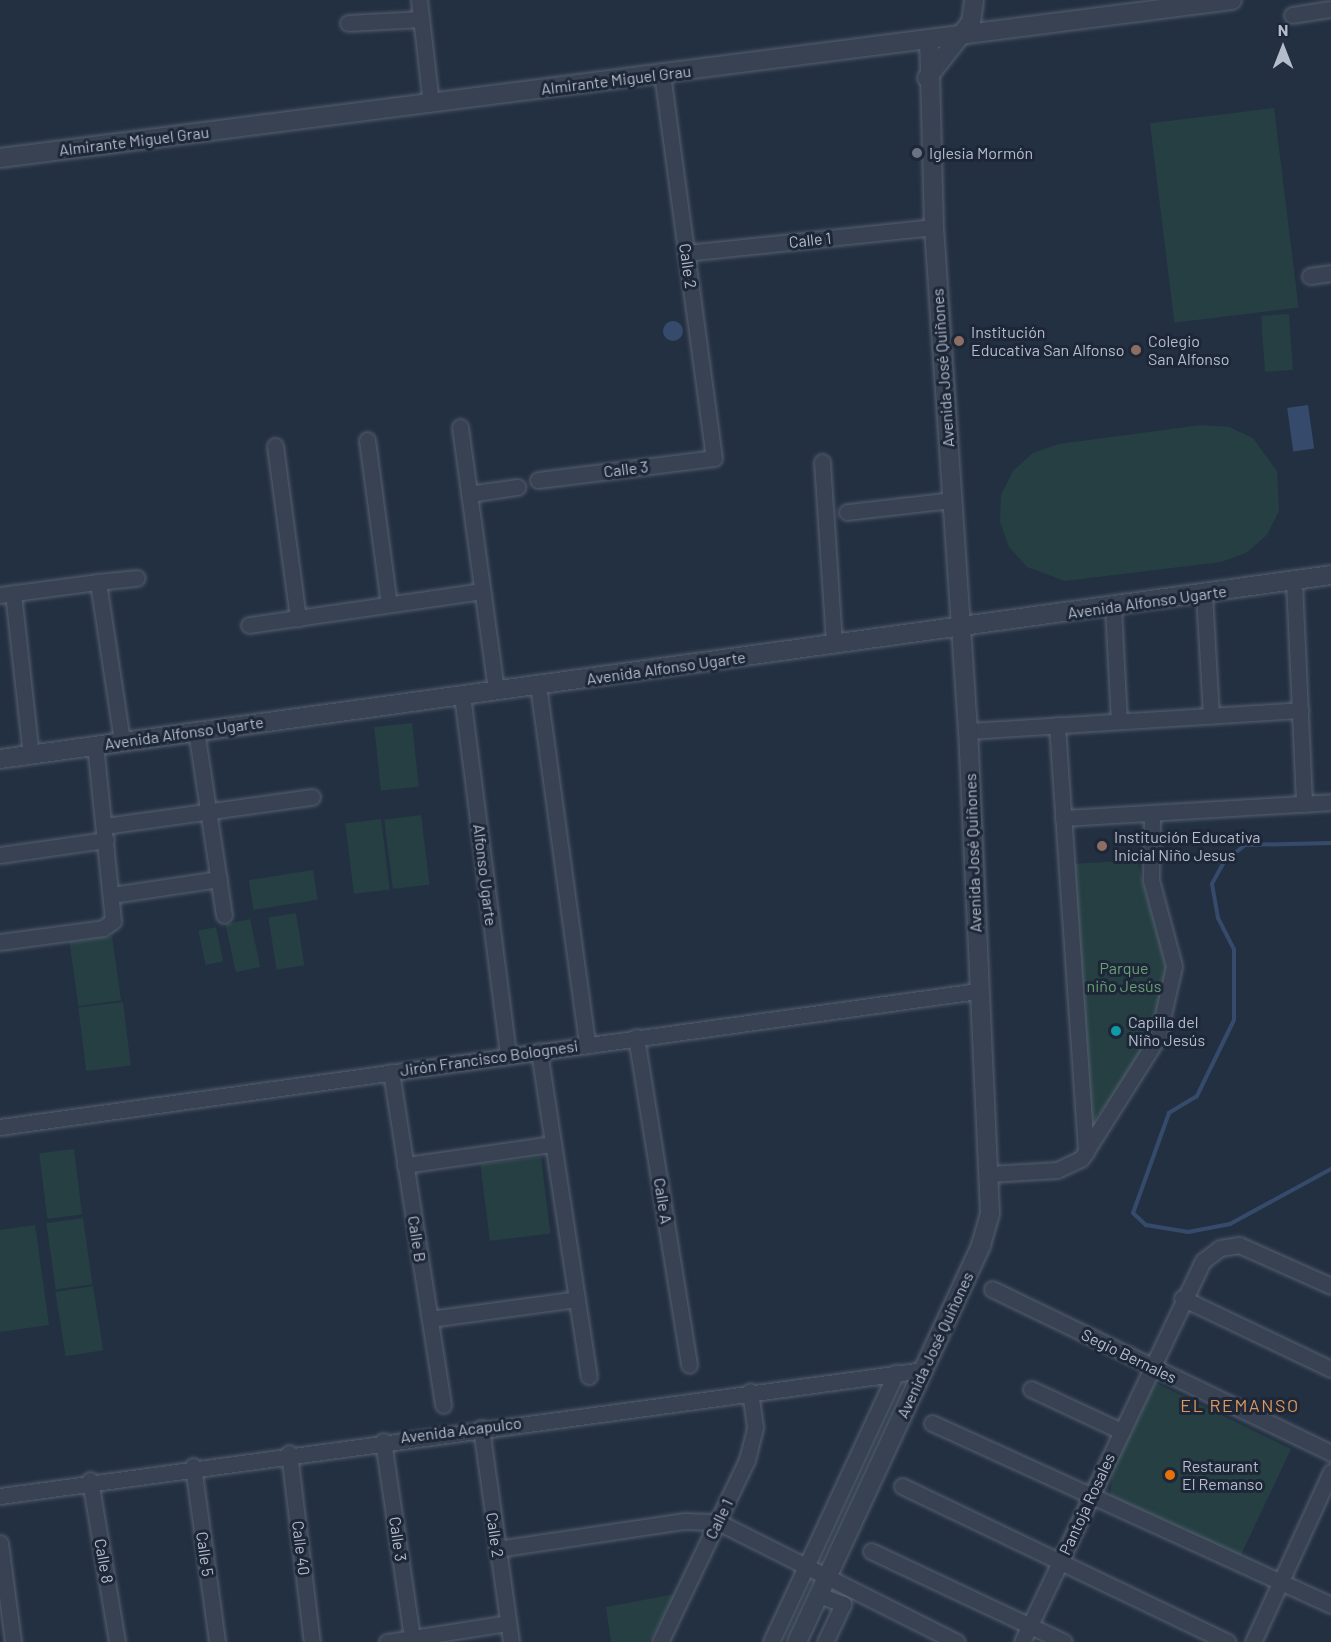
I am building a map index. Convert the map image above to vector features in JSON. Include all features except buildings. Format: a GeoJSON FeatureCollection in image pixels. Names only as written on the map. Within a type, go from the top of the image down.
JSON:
{"type":"FeatureCollection","features":[{"type":"Feature","properties":{"kind":"street"},"geometry":{"type":"LineString","coordinates":[[418,0],[431,103]]}},
{"type":"Feature","properties":{"kind":"street"},"geometry":{"type":"LineString","coordinates":[[927,78],[962,36],[974,0]]}},
{"type":"Feature","properties":{"kind":"street","name":"Almirante Miguel Grau"},"geometry":{"type":"LineString","coordinates":[[0,158],[962,36],[1197,2],[1233,0]]}},
{"type":"Feature","properties":{"kind":"street"},"geometry":{"type":"LineString","coordinates":[[1292,15],[1331,9]]}},
{"type":"Feature","properties":{"kind":"street"},"geometry":{"type":"LineString","coordinates":[[348,23],[421,20]]}},
{"type":"Feature","properties":{"kind":"street","name":"Avenida José Quiñones"},"geometry":{"type":"LineString","coordinates":[[797,1642],[981,1245],[990,1174],[978,991],[968,731],[934,227],[927,78],[929,40]]}},
{"type":"Feature","properties":{"kind":"street","name":"Calle 2"},"geometry":{"type":"LineString","coordinates":[[662,74],[714,458]]}},
{"type":"Feature","properties":{"kind":"street","name":"Calle 1"},"geometry":{"type":"LineString","coordinates":[[686,253],[934,227]]}},
{"type":"Feature","properties":{"kind":"street"},"geometry":{"type":"LineString","coordinates":[[1310,276],[1331,273]]}},
{"type":"Feature","properties":{"kind":"street"},"geometry":{"type":"LineString","coordinates":[[460,427],[496,690]]}},
{"type":"Feature","properties":{"kind":"street"},"geometry":{"type":"LineString","coordinates":[[367,440],[390,604]]}},
{"type":"Feature","properties":{"kind":"street"},"geometry":{"type":"LineString","coordinates":[[275,446],[298,618]]}},
{"type":"Feature","properties":{"kind":"street","name":"Calle 3"},"geometry":{"type":"LineString","coordinates":[[538,480],[714,458]]}},
{"type":"Feature","properties":{"kind":"street"},"geometry":{"type":"LineString","coordinates":[[822,462],[834,645]]}},
{"type":"Feature","properties":{"kind":"street"},"geometry":{"type":"LineString","coordinates":[[469,494],[517,487]]}},
{"type":"Feature","properties":{"kind":"street"},"geometry":{"type":"LineString","coordinates":[[847,512],[952,500]]}},
{"type":"Feature","properties":{"kind":"street","name":"Avenida Alfonso Ugarte"},"geometry":{"type":"LineString","coordinates":[[0,759],[196,730],[961,628],[1331,575]]}},
{"type":"Feature","properties":{"kind":"street"},"geometry":{"type":"LineString","coordinates":[[31,754],[7,594],[136,578]]}},
{"type":"Feature","properties":{"kind":"street"},"geometry":{"type":"LineString","coordinates":[[1294,581],[1304,804]]}},
{"type":"Feature","properties":{"kind":"street"},"geometry":{"type":"LineString","coordinates":[[98,582],[122,741]]}},
{"type":"Feature","properties":{"kind":"street"},"geometry":{"type":"LineString","coordinates":[[249,625],[482,591]]}},
{"type":"Feature","properties":{"kind":"street"},"geometry":{"type":"LineString","coordinates":[[1204,594],[1211,716]]}},
{"type":"Feature","properties":{"kind":"street"},"geometry":{"type":"LineString","coordinates":[[1113,606],[1119,721]]}},
{"type":"Feature","properties":{"kind":"street"},"geometry":{"type":"LineString","coordinates":[[538,685],[587,1044]]}},
{"type":"Feature","properties":{"kind":"street","name":"Alfonso Ugarte"},"geometry":{"type":"LineString","coordinates":[[462,695],[508,1055]]}},
{"type":"Feature","properties":{"kind":"street"},"geometry":{"type":"LineString","coordinates":[[968,731],[1300,710]]}},
{"type":"Feature","properties":{"kind":"street"},"geometry":{"type":"LineString","coordinates":[[1057,725],[1086,1152]]}},
{"type":"Feature","properties":{"kind":"street"},"geometry":{"type":"LineString","coordinates":[[196,730],[224,915]]}},
{"type":"Feature","properties":{"kind":"street"},"geometry":{"type":"LineString","coordinates":[[0,942],[108,926],[114,916],[95,745]]}},
{"type":"Feature","properties":{"kind":"street"},"geometry":{"type":"LineString","coordinates":[[0,855],[208,812],[312,797]]}},
{"type":"Feature","properties":{"kind":"street"},"geometry":{"type":"LineString","coordinates":[[1063,818],[1331,802]]}},
{"type":"Feature","properties":{"kind":"street"},"geometry":{"type":"LineString","coordinates":[[990,1174],[1057,1170],[1086,1152],[1149,1056],[1174,986],[1171,949],[1150,880],[1152,813]]}},
{"type":"Feature","properties":{"kind":"street"},"geometry":{"type":"LineString","coordinates":[[112,895],[219,879]]}},
{"type":"Feature","properties":{"kind":"street","name":"Jirón Francisco Bolognesi"},"geometry":{"type":"LineString","coordinates":[[0,1127],[978,991]]}},
{"type":"Feature","properties":{"kind":"street","name":"Calle A"},"geometry":{"type":"LineString","coordinates":[[636,1038],[689,1365]]}},
{"type":"Feature","properties":{"kind":"street"},"geometry":{"type":"LineString","coordinates":[[539,1051],[589,1376]]}},
{"type":"Feature","properties":{"kind":"street","name":"Calle B"},"geometry":{"type":"LineString","coordinates":[[391,1072],[443,1406]]}},
{"type":"Feature","properties":{"kind":"street"},"geometry":{"type":"LineString","coordinates":[[405,1165],[553,1144]]}},
{"type":"Feature","properties":{"kind":"street","name":"Pantoja Rosales"},"geometry":{"type":"LineString","coordinates":[[1022,1642],[1152,1367],[1182,1298],[1203,1261],[1220,1248],[1239,1245],[1331,1286]]}},
{"type":"Feature","properties":{"kind":"street","name":"Segio Bernales"},"geometry":{"type":"LineString","coordinates":[[992,1289],[1331,1453]]}},
{"type":"Feature","properties":{"kind":"street"},"geometry":{"type":"LineString","coordinates":[[1182,1298],[1331,1369]]}},
{"type":"Feature","properties":{"kind":"street"},"geometry":{"type":"LineString","coordinates":[[430,1319],[577,1299]]}},
{"type":"Feature","properties":{"kind":"street","name":"Avenida Acapulco"},"geometry":{"type":"LineString","coordinates":[[0,1497],[90,1480],[750,1391],[923,1370]]}},
{"type":"Feature","properties":{"kind":"street"},"geometry":{"type":"LineString","coordinates":[[771,1642],[896,1373]]}},
{"type":"Feature","properties":{"kind":"street"},"geometry":{"type":"LineString","coordinates":[[1031,1389],[1121,1431]]}},
{"type":"Feature","properties":{"kind":"street","name":"Calle 1"},"geometry":{"type":"LineString","coordinates":[[660,1642],[718,1522],[752,1443],[755,1407],[750,1391]]}},
{"type":"Feature","properties":{"kind":"street"},"geometry":{"type":"LineString","coordinates":[[932,1423],[1331,1605]]}},
{"type":"Feature","properties":{"kind":"street","name":"Calle 2"},"geometry":{"type":"LineString","coordinates":[[481,1428],[510,1642]]}},
{"type":"Feature","properties":{"kind":"street","name":"Calle 3"},"geometry":{"type":"LineString","coordinates":[[383,1441],[412,1638]]}},
{"type":"Feature","properties":{"kind":"street","name":"Calle 40"},"geometry":{"type":"LineString","coordinates":[[289,1453],[312,1642]]}},
{"type":"Feature","properties":{"kind":"street","name":"Calle 5"},"geometry":{"type":"LineString","coordinates":[[193,1466],[217,1642]]}},
{"type":"Feature","properties":{"kind":"street"},"geometry":{"type":"LineString","coordinates":[[1253,1642],[1331,1472]]}},
{"type":"Feature","properties":{"kind":"street","name":"Calle 8"},"geometry":{"type":"LineString","coordinates":[[90,1480],[117,1642]]}},
{"type":"Feature","properties":{"kind":"street"},"geometry":{"type":"LineString","coordinates":[[902,1486],[1059,1564],[1227,1642]]}},
{"type":"Feature","properties":{"kind":"street"},"geometry":{"type":"LineString","coordinates":[[497,1549],[686,1521],[718,1522],[805,1567],[843,1604],[825,1642]]}},
{"type":"Feature","properties":{"kind":"street"},"geometry":{"type":"LineString","coordinates":[[0,1543],[14,1642]]}},
{"type":"Feature","properties":{"kind":"street"},"geometry":{"type":"LineString","coordinates":[[871,1551],[1064,1642]]}},
{"type":"Feature","properties":{"kind":"street"},"geometry":{"type":"LineString","coordinates":[[823,1587],[957,1642]]}},
{"type":"Feature","properties":{"kind":"street"},"geometry":{"type":"LineString","coordinates":[[387,1642],[508,1623]]}},
{"type":"Feature","properties":{"kind":"green space"},"geometry":{"type":"Polygon","coordinates":[[[1274,108],[1298,308],[1174,323],[1150,123],[1274,108]]]}},
{"type":"Feature","properties":{"kind":"green space"},"geometry":{"type":"Polygon","coordinates":[[[1289,314],[1293,370],[1265,372],[1261,316],[1289,314]]]}},
{"type":"Feature","properties":{"kind":"green space"},"geometry":{"type":"Polygon","coordinates":[[[1201,425],[1229,427],[1253,438],[1277,471],[1279,511],[1267,535],[1246,553],[1221,562],[1065,581],[1027,567],[1009,547],[1000,522],[1001,495],[1013,471],[1033,453],[1059,444],[1201,425]]]}},
{"type":"Feature","properties":{"kind":"green space"},"geometry":{"type":"Polygon","coordinates":[[[412,723],[419,787],[381,791],[374,727],[412,723]]]}},
{"type":"Feature","properties":{"kind":"green space"},"geometry":{"type":"Polygon","coordinates":[[[421,815],[430,884],[393,889],[384,820],[421,815]]]}},
{"type":"Feature","properties":{"kind":"green space"},"geometry":{"type":"Polygon","coordinates":[[[381,819],[390,889],[354,894],[345,823],[381,819]]]}},
{"type":"Feature","properties":{"kind":"green space","name":"Parque niño Jesús"},"geometry":{"type":"Polygon","coordinates":[[[1137,860],[1170,980],[1164,1012],[1138,1065],[1094,1120],[1087,1116],[1072,864],[1137,860]]]}},
{"type":"Feature","properties":{"kind":"green space"},"geometry":{"type":"Polygon","coordinates":[[[313,870],[318,900],[253,910],[249,880],[313,870]]]}},
{"type":"Feature","properties":{"kind":"green space"},"geometry":{"type":"Polygon","coordinates":[[[296,913],[304,965],[277,970],[268,917],[296,913]]]}},
{"type":"Feature","properties":{"kind":"green space"},"geometry":{"type":"Polygon","coordinates":[[[250,919],[260,967],[236,972],[226,924],[250,919]]]}},
{"type":"Feature","properties":{"kind":"green space"},"geometry":{"type":"Polygon","coordinates":[[[216,927],[223,961],[206,965],[198,931],[216,927]]]}},
{"type":"Feature","properties":{"kind":"green space"},"geometry":{"type":"Polygon","coordinates":[[[112,936],[121,1000],[78,1006],[69,942],[112,936]]]}},
{"type":"Feature","properties":{"kind":"green space"},"geometry":{"type":"Polygon","coordinates":[[[123,1002],[131,1066],[86,1071],[78,1007],[123,1002]]]}},
{"type":"Feature","properties":{"kind":"green space"},"geometry":{"type":"Polygon","coordinates":[[[74,1149],[82,1215],[47,1219],[39,1153],[74,1149]]]}},
{"type":"Feature","properties":{"kind":"green space"},"geometry":{"type":"Polygon","coordinates":[[[541,1157],[550,1233],[490,1241],[480,1164],[541,1157]]]}},
{"type":"Feature","properties":{"kind":"green space"},"geometry":{"type":"Polygon","coordinates":[[[83,1218],[92,1284],[56,1289],[46,1223],[83,1218]]]}},
{"type":"Feature","properties":{"kind":"green space"},"geometry":{"type":"Polygon","coordinates":[[[35,1225],[49,1325],[0,1332],[0,1230],[35,1225]]]}},
{"type":"Feature","properties":{"kind":"green space"},"geometry":{"type":"Polygon","coordinates":[[[93,1286],[103,1350],[66,1356],[55,1292],[93,1286]]]}},
{"type":"Feature","properties":{"kind":"green space"},"geometry":{"type":"Polygon","coordinates":[[[1154,1382],[1291,1449],[1240,1557],[1110,1497],[1113,1468],[1154,1382]]]}},
{"type":"Feature","properties":{"kind":"green space"},"geometry":{"type":"Polygon","coordinates":[[[675,1594],[649,1642],[611,1642],[606,1607],[675,1594]]]}},
{"type":"Feature","properties":{"kind":"water"},"geometry":{"type":"Polygon","coordinates":[[[673,321],[680,324],[683,331],[680,338],[673,341],[666,338],[663,331],[666,324],[673,321]]]}},
{"type":"Feature","properties":{"kind":"water"},"geometry":{"type":"Polygon","coordinates":[[[1308,405],[1314,449],[1293,451],[1287,408],[1308,405]]]}},
{"type":"Feature","properties":{"kind":"waterway"},"geometry":{"type":"LineString","coordinates":[[1331,843],[1245,845],[1224,862],[1212,884],[1218,918],[1234,949],[1234,1020],[1197,1096],[1169,1113],[1133,1213],[1146,1225],[1188,1232],[1230,1224],[1331,1169]]}},
{"type":"Feature","properties":{"kind":"place","name":"Iglesia Mormón"},"geometry":{"type":"Point","coordinates":[917,153]}},
{"type":"Feature","properties":{"kind":"place","name":"Institución Educativa San Alfonso"},"geometry":{"type":"Point","coordinates":[959,341]}},
{"type":"Feature","properties":{"kind":"place","name":"Colegio San Alfonso"},"geometry":{"type":"Point","coordinates":[1136,350]}},
{"type":"Feature","properties":{"kind":"place","name":"Institución Educativa Inicial Niño Jesus"},"geometry":{"type":"Point","coordinates":[1102,846]}},
{"type":"Feature","properties":{"kind":"place","name":"Capilla del Niño Jesús"},"geometry":{"type":"Point","coordinates":[1116,1031]}},
{"type":"Feature","properties":{"kind":"place","name":"Restaurant El Remanso"},"geometry":{"type":"Point","coordinates":[1170,1475]}},
{"type":"Feature","properties":{"kind":"district","name":"EL REMANSO"},"geometry":{"type":"Point","coordinates":[1240,1405]}}]}
